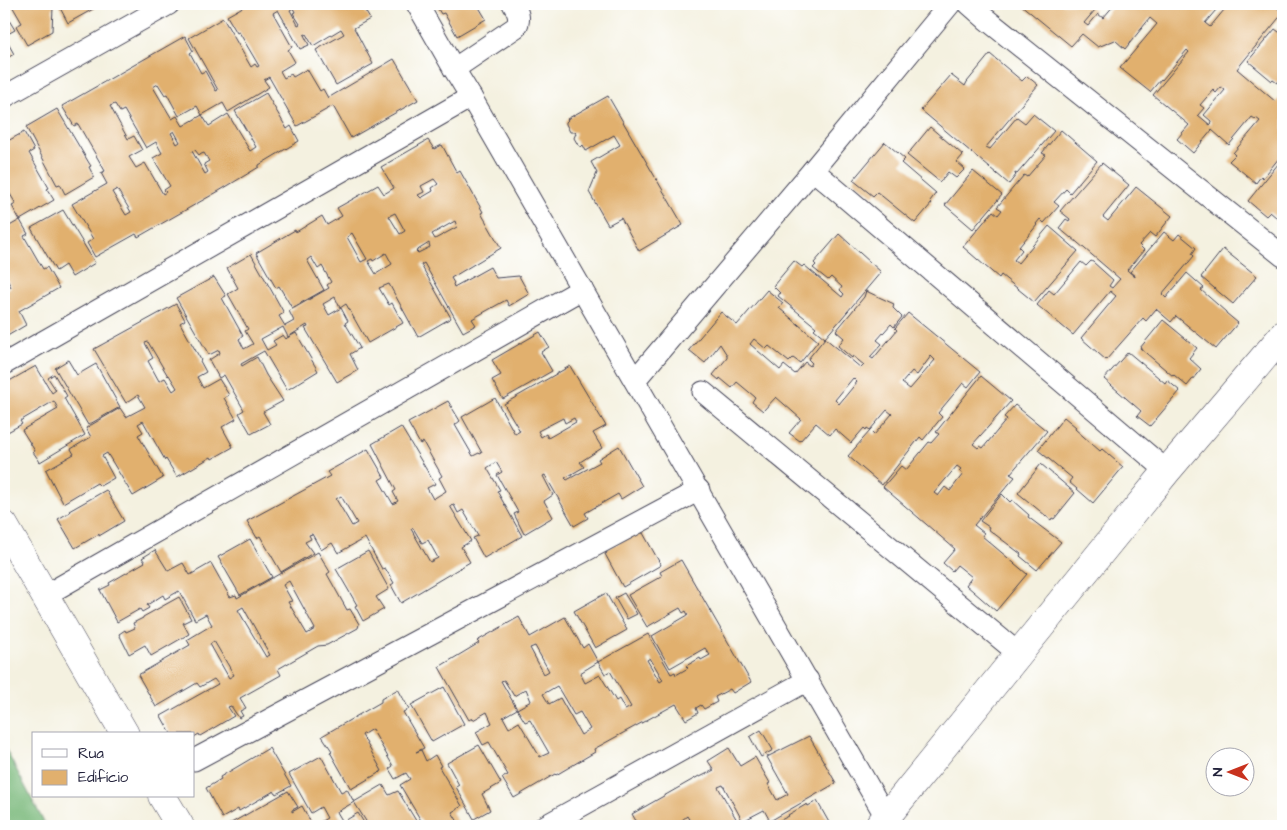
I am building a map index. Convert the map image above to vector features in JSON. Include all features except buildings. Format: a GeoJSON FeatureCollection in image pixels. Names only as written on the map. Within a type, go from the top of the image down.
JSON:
{"type":"FeatureCollection","features":[{"type":"Feature","properties":{"kind":"street"},"geometry":{"type":"LineString","coordinates":[[4,96],[168,4]]}},
{"type":"Feature","properties":{"kind":"street"},"geometry":{"type":"LineString","coordinates":[[417,4],[808,680],[882,822],[1167,471],[1283,335]]}},
{"type":"Feature","properties":{"kind":"street"},"geometry":{"type":"LineString","coordinates":[[454,69],[516,27],[519,18],[514,4]]}},
{"type":"Feature","properties":{"kind":"street"},"geometry":{"type":"LineString","coordinates":[[635,380],[814,170],[950,4]]}},
{"type":"Feature","properties":{"kind":"street"},"geometry":{"type":"LineString","coordinates":[[969,4],[1283,256]]}},
{"type":"Feature","properties":{"kind":"street"},"geometry":{"type":"LineString","coordinates":[[4,364],[471,97]]}},
{"type":"Feature","properties":{"kind":"street"},"geometry":{"type":"LineString","coordinates":[[814,170],[1167,471]]}},
{"type":"Feature","properties":{"kind":"street"},"geometry":{"type":"LineString","coordinates":[[44,596],[582,289]]}},
{"type":"Feature","properties":{"kind":"street"},"geometry":{"type":"LineString","coordinates":[[703,392],[1019,654]]}},
{"type":"Feature","properties":{"kind":"street"},"geometry":{"type":"LineString","coordinates":[[195,759],[699,490]]}},
{"type":"Feature","properties":{"kind":"street"},"geometry":{"type":"LineString","coordinates":[[4,525],[125,732]]}},
{"type":"Feature","properties":{"kind":"street"},"geometry":{"type":"LineString","coordinates":[[545,826],[808,680]]}},
{"type":"Feature","properties":{"kind":"street"},"geometry":{"type":"LineString","coordinates":[[163,798],[180,826]]}},
{"type":"Feature","properties":{"kind":"green space"},"geometry":{"type":"Polygon","coordinates":[[[4,746],[46,826],[4,826],[4,746]]]}}]}
